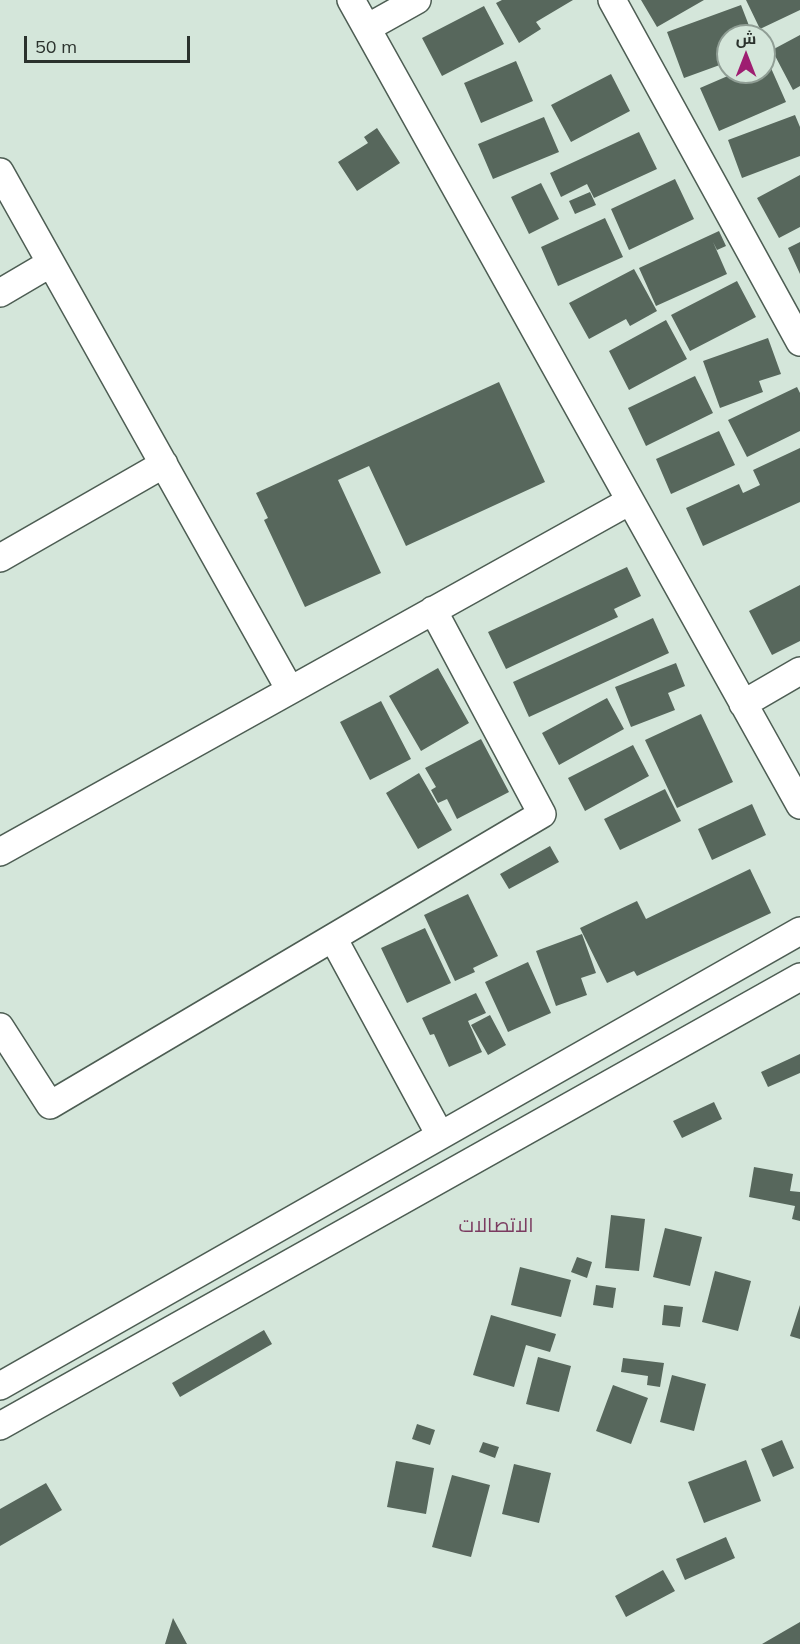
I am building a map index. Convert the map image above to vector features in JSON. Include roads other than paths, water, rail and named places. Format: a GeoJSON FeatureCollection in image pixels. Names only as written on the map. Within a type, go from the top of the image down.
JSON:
{"type":"FeatureCollection","features":[{"type":"Feature","properties":{"kind":"street"},"geometry":{"type":"LineString","coordinates":[[351,0],[800,805]]}},
{"type":"Feature","properties":{"kind":"street"},"geometry":{"type":"LineString","coordinates":[[367,28],[417,0]]}},
{"type":"Feature","properties":{"kind":"street"},"geometry":{"type":"LineString","coordinates":[[612,0],[800,342]]}},
{"type":"Feature","properties":{"kind":"street"},"geometry":{"type":"LineString","coordinates":[[0,172],[290,690]]}},
{"type":"Feature","properties":{"kind":"street"},"geometry":{"type":"LineString","coordinates":[[0,293],[51,263]]}},
{"type":"Feature","properties":{"kind":"street"},"geometry":{"type":"LineString","coordinates":[[0,558],[164,464]]}},
{"type":"Feature","properties":{"kind":"street"},"geometry":{"type":"LineString","coordinates":[[0,852],[630,501]]}},
{"type":"Feature","properties":{"kind":"street"},"geometry":{"type":"LineString","coordinates":[[0,1027],[50,1105],[542,814],[433,610]]}},
{"type":"Feature","properties":{"kind":"street"},"geometry":{"type":"LineString","coordinates":[[743,704],[800,671]]}},
{"type":"Feature","properties":{"kind":"street"},"geometry":{"type":"LineString","coordinates":[[0,1386],[800,931]]}},
{"type":"Feature","properties":{"kind":"street"},"geometry":{"type":"LineString","coordinates":[[333,938],[440,1135]]}},
{"type":"Feature","properties":{"kind":"street"},"geometry":{"type":"LineString","coordinates":[[0,1426],[800,977]]}},
{"type":"Feature","properties":{"kind":"district","name":"الاتصالات"},"geometry":{"type":"Point","coordinates":[496,1226]}}]}
